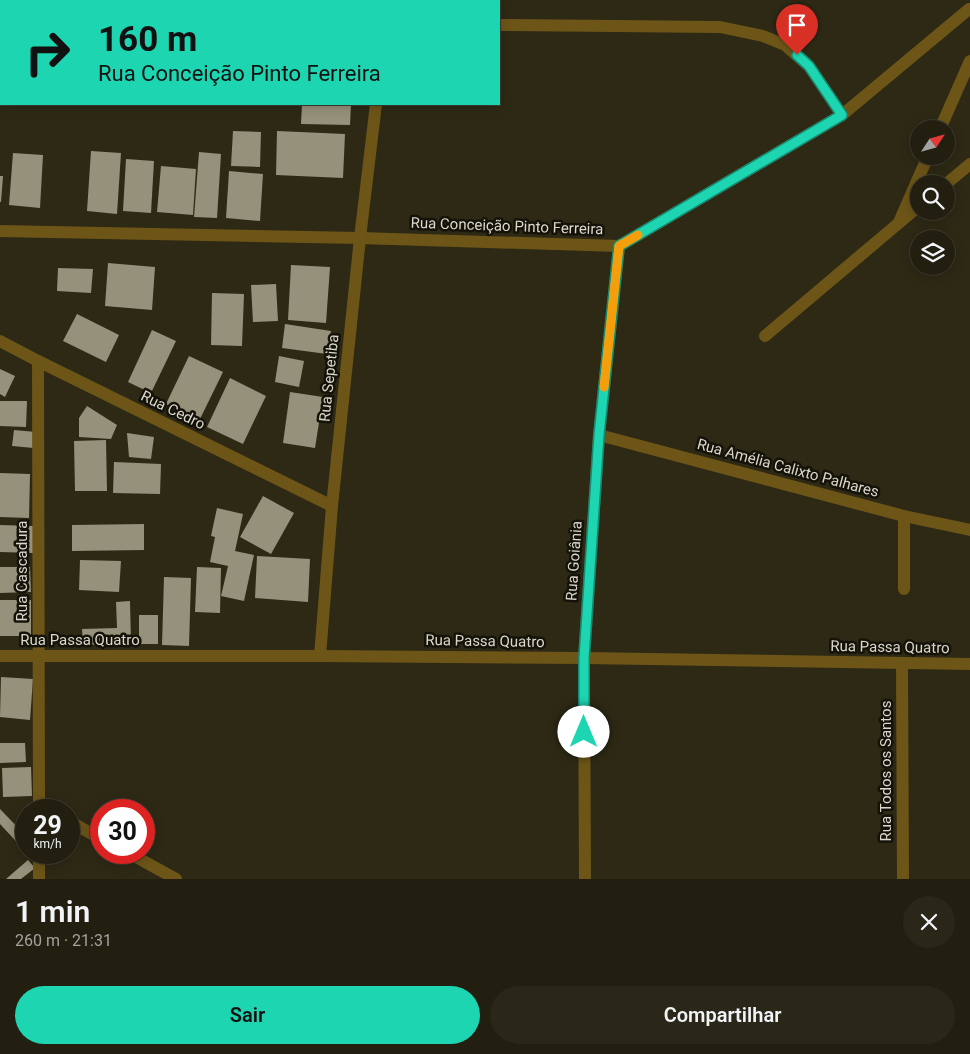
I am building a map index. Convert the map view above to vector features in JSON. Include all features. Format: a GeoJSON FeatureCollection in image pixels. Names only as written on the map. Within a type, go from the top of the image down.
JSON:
{"type":"FeatureCollection","features":[{"type":"Feature","properties":{"kind":"street","name":"Rua Conceição Pinto Ferreira"},"geometry":{"type":"LineString","coordinates":[[0,231],[360,238],[619,246],[842,115],[967,8]]}},
{"type":"Feature","properties":{"kind":"street"},"geometry":{"type":"LineString","coordinates":[[500,25],[720,27],[763,36],[785,45],[809,66],[842,115]]}},
{"type":"Feature","properties":{"kind":"street"},"geometry":{"type":"LineString","coordinates":[[944,120],[970,61]]}},
{"type":"Feature","properties":{"kind":"street","name":"Rua Sepetiba"},"geometry":{"type":"LineString","coordinates":[[320,656],[332,506],[376,105]]}},
{"type":"Feature","properties":{"kind":"street"},"geometry":{"type":"LineString","coordinates":[[955,176],[970,164]]}},
{"type":"Feature","properties":{"kind":"street"},"geometry":{"type":"LineString","coordinates":[[899,222],[924,165]]}},
{"type":"Feature","properties":{"kind":"street"},"geometry":{"type":"LineString","coordinates":[[765,336],[910,213]]}},
{"type":"Feature","properties":{"kind":"street","name":"Rua Goiânia"},"geometry":{"type":"LineString","coordinates":[[585,879],[584,658],[599,435],[619,246]]}},
{"type":"Feature","properties":{"kind":"street","name":"Rua Cedro"},"geometry":{"type":"LineString","coordinates":[[0,341],[38,362],[332,506]]}},
{"type":"Feature","properties":{"kind":"street","name":"Rua Cascadura"},"geometry":{"type":"LineString","coordinates":[[38,362],[38,656],[42,799]]}},
{"type":"Feature","properties":{"kind":"street","name":"Rua Amélia Calixto Palhares"},"geometry":{"type":"LineString","coordinates":[[599,435],[904,516],[970,530]]}},
{"type":"Feature","properties":{"kind":"street"},"geometry":{"type":"LineString","coordinates":[[904,516],[904,589]]}},
{"type":"Feature","properties":{"kind":"street","name":"Rua Passa Quatro"},"geometry":{"type":"LineString","coordinates":[[0,656],[584,658],[970,664]]}},
{"type":"Feature","properties":{"kind":"street","name":"Rua Todos os Santos"},"geometry":{"type":"LineString","coordinates":[[902,664],[903,879]]}},
{"type":"Feature","properties":{"kind":"street"},"geometry":{"type":"LineString","coordinates":[[39,864],[39,879]]}},
{"type":"Feature","properties":{"kind":"street"},"geometry":{"type":"LineString","coordinates":[[149,864],[176,879]]}},
{"type":"Feature","properties":{"kind":"building"},"geometry":{"type":"Polygon","coordinates":[[[302,105],[351,105],[350,125],[301,124],[302,105]]]}},
{"type":"Feature","properties":{"kind":"building"},"geometry":{"type":"Polygon","coordinates":[[[233,131],[261,132],[260,167],[231,166],[233,131]]]}},
{"type":"Feature","properties":{"kind":"building"},"geometry":{"type":"Polygon","coordinates":[[[277,131],[345,134],[343,178],[276,175],[277,131]]]}},
{"type":"Feature","properties":{"kind":"building"},"geometry":{"type":"Polygon","coordinates":[[[91,151],[121,153],[117,214],[87,211],[91,151]]]}},
{"type":"Feature","properties":{"kind":"building"},"geometry":{"type":"Polygon","coordinates":[[[199,152],[221,154],[217,218],[194,217],[199,152]]]}},
{"type":"Feature","properties":{"kind":"building"},"geometry":{"type":"Polygon","coordinates":[[[13,153],[43,155],[40,208],[9,205],[13,153]]]}},
{"type":"Feature","properties":{"kind":"building"},"geometry":{"type":"Polygon","coordinates":[[[126,159],[154,161],[151,213],[123,211],[126,159]]]}},
{"type":"Feature","properties":{"kind":"building"},"geometry":{"type":"Polygon","coordinates":[[[161,166],[196,169],[193,215],[157,212],[161,166]]]}},
{"type":"Feature","properties":{"kind":"building"},"geometry":{"type":"Polygon","coordinates":[[[229,171],[263,174],[260,221],[226,218],[229,171]]]}},
{"type":"Feature","properties":{"kind":"building"},"geometry":{"type":"Polygon","coordinates":[[[0,176],[3,176],[1,202],[0,202],[0,176]]]}},
{"type":"Feature","properties":{"kind":"building"},"geometry":{"type":"Polygon","coordinates":[[[108,263],[155,267],[152,310],[105,306],[108,263]]]}},
{"type":"Feature","properties":{"kind":"building"},"geometry":{"type":"Polygon","coordinates":[[[291,265],[330,267],[326,323],[288,320],[291,265]]]}},
{"type":"Feature","properties":{"kind":"building"},"geometry":{"type":"Polygon","coordinates":[[[58,268],[93,269],[91,293],[57,291],[58,268]]]}},
{"type":"Feature","properties":{"kind":"building"},"geometry":{"type":"Polygon","coordinates":[[[276,284],[278,321],[253,322],[251,285],[276,284]]]}},
{"type":"Feature","properties":{"kind":"building"},"geometry":{"type":"Polygon","coordinates":[[[212,293],[244,294],[242,346],[211,345],[212,293]]]}},
{"type":"Feature","properties":{"kind":"building"},"geometry":{"type":"Polygon","coordinates":[[[77,314],[119,335],[106,362],[63,341],[77,314]]]}},
{"type":"Feature","properties":{"kind":"building"},"geometry":{"type":"Polygon","coordinates":[[[285,324],[331,331],[327,354],[282,348],[285,324]]]}},
{"type":"Feature","properties":{"kind":"building"},"geometry":{"type":"Polygon","coordinates":[[[152,330],[176,341],[151,393],[128,382],[152,330]]]}},
{"type":"Feature","properties":{"kind":"building"},"geometry":{"type":"Polygon","coordinates":[[[189,356],[223,372],[199,421],[166,404],[189,356]]]}},
{"type":"Feature","properties":{"kind":"building"},"geometry":{"type":"Polygon","coordinates":[[[279,356],[304,361],[299,387],[275,382],[279,356]]]}},
{"type":"Feature","properties":{"kind":"building"},"geometry":{"type":"Polygon","coordinates":[[[0,369],[15,376],[5,397],[0,394],[0,369]]]}},
{"type":"Feature","properties":{"kind":"building"},"geometry":{"type":"Polygon","coordinates":[[[230,378],[266,396],[243,444],[207,427],[230,378]]]}},
{"type":"Feature","properties":{"kind":"building"},"geometry":{"type":"Polygon","coordinates":[[[290,392],[323,397],[315,448],[283,443],[290,392]]]}},
{"type":"Feature","properties":{"kind":"building"},"geometry":{"type":"Polygon","coordinates":[[[0,401],[27,401],[26,427],[0,426],[0,401]]]}},
{"type":"Feature","properties":{"kind":"building"},"geometry":{"type":"Polygon","coordinates":[[[87,406],[117,425],[111,439],[79,437],[79,418],[87,406]]]}},
{"type":"Feature","properties":{"kind":"building"},"geometry":{"type":"Polygon","coordinates":[[[14,430],[36,432],[34,448],[12,446],[14,430]]]}},
{"type":"Feature","properties":{"kind":"building"},"geometry":{"type":"Polygon","coordinates":[[[127,433],[154,437],[151,459],[129,457],[127,433]]]}},
{"type":"Feature","properties":{"kind":"building"},"geometry":{"type":"Polygon","coordinates":[[[106,440],[107,491],[75,491],[74,441],[106,440]]]}},
{"type":"Feature","properties":{"kind":"building"},"geometry":{"type":"Polygon","coordinates":[[[114,462],[161,464],[160,494],[113,493],[114,462]]]}},
{"type":"Feature","properties":{"kind":"building"},"geometry":{"type":"Polygon","coordinates":[[[0,473],[30,474],[29,518],[0,517],[0,473]]]}},
{"type":"Feature","properties":{"kind":"building"},"geometry":{"type":"Polygon","coordinates":[[[263,496],[294,513],[271,554],[240,537],[263,496]]]}},
{"type":"Feature","properties":{"kind":"building"},"geometry":{"type":"Polygon","coordinates":[[[217,508],[243,514],[235,551],[254,555],[244,601],[221,596],[228,566],[210,562],[215,537],[211,536],[217,508]]]}},
{"type":"Feature","properties":{"kind":"building"},"geometry":{"type":"Polygon","coordinates":[[[144,524],[144,550],[72,551],[72,525],[144,524]]]}},
{"type":"Feature","properties":{"kind":"building"},"geometry":{"type":"Polygon","coordinates":[[[0,525],[34,526],[33,553],[0,552],[0,525]]]}},
{"type":"Feature","properties":{"kind":"building"},"geometry":{"type":"Polygon","coordinates":[[[257,556],[310,559],[308,602],[255,598],[257,556]]]}},
{"type":"Feature","properties":{"kind":"building"},"geometry":{"type":"Polygon","coordinates":[[[80,560],[121,561],[119,592],[79,590],[80,560]]]}},
{"type":"Feature","properties":{"kind":"building"},"geometry":{"type":"Polygon","coordinates":[[[0,567],[30,567],[31,592],[0,593],[0,567]]]}},
{"type":"Feature","properties":{"kind":"building"},"geometry":{"type":"Polygon","coordinates":[[[197,567],[221,568],[220,613],[195,612],[197,567]]]}},
{"type":"Feature","properties":{"kind":"building"},"geometry":{"type":"Polygon","coordinates":[[[164,577],[191,578],[189,646],[162,645],[164,577]]]}},
{"type":"Feature","properties":{"kind":"building"},"geometry":{"type":"Polygon","coordinates":[[[0,600],[31,600],[31,636],[0,636],[0,600]]]}},
{"type":"Feature","properties":{"kind":"building"},"geometry":{"type":"Polygon","coordinates":[[[130,601],[131,644],[83,645],[82,629],[117,628],[116,602],[130,601]]]}},
{"type":"Feature","properties":{"kind":"building"},"geometry":{"type":"Polygon","coordinates":[[[139,615],[158,615],[158,644],[139,644],[139,615]]]}},
{"type":"Feature","properties":{"kind":"building"},"geometry":{"type":"Polygon","coordinates":[[[1,677],[33,679],[30,720],[0,717],[1,677]]]}},
{"type":"Feature","properties":{"kind":"building"},"geometry":{"type":"Polygon","coordinates":[[[0,743],[25,743],[26,762],[0,763],[0,743]]]}},
{"type":"Feature","properties":{"kind":"building"},"geometry":{"type":"Polygon","coordinates":[[[31,767],[32,796],[3,797],[2,768],[31,767]]]}},
{"type":"Feature","properties":{"kind":"building"},"geometry":{"type":"Polygon","coordinates":[[[0,809],[15,825],[15,840],[0,824],[0,809]]]}},
{"type":"Feature","properties":{"kind":"building"},"geometry":{"type":"Polygon","coordinates":[[[23,864],[32,864],[35,868],[21,879],[6,879],[23,864]]]}},
{"type":"Feature","properties":{"kind":"slow traffic"},"geometry":{"type":"LineString","coordinates":[[604,387],[619,246],[638,235]]}},
{"type":"Feature","properties":{"kind":"route"},"geometry":{"type":"LineString","coordinates":[[584,732],[584,658],[599,435],[619,246],[842,115],[809,66],[797,55]]}}]}
